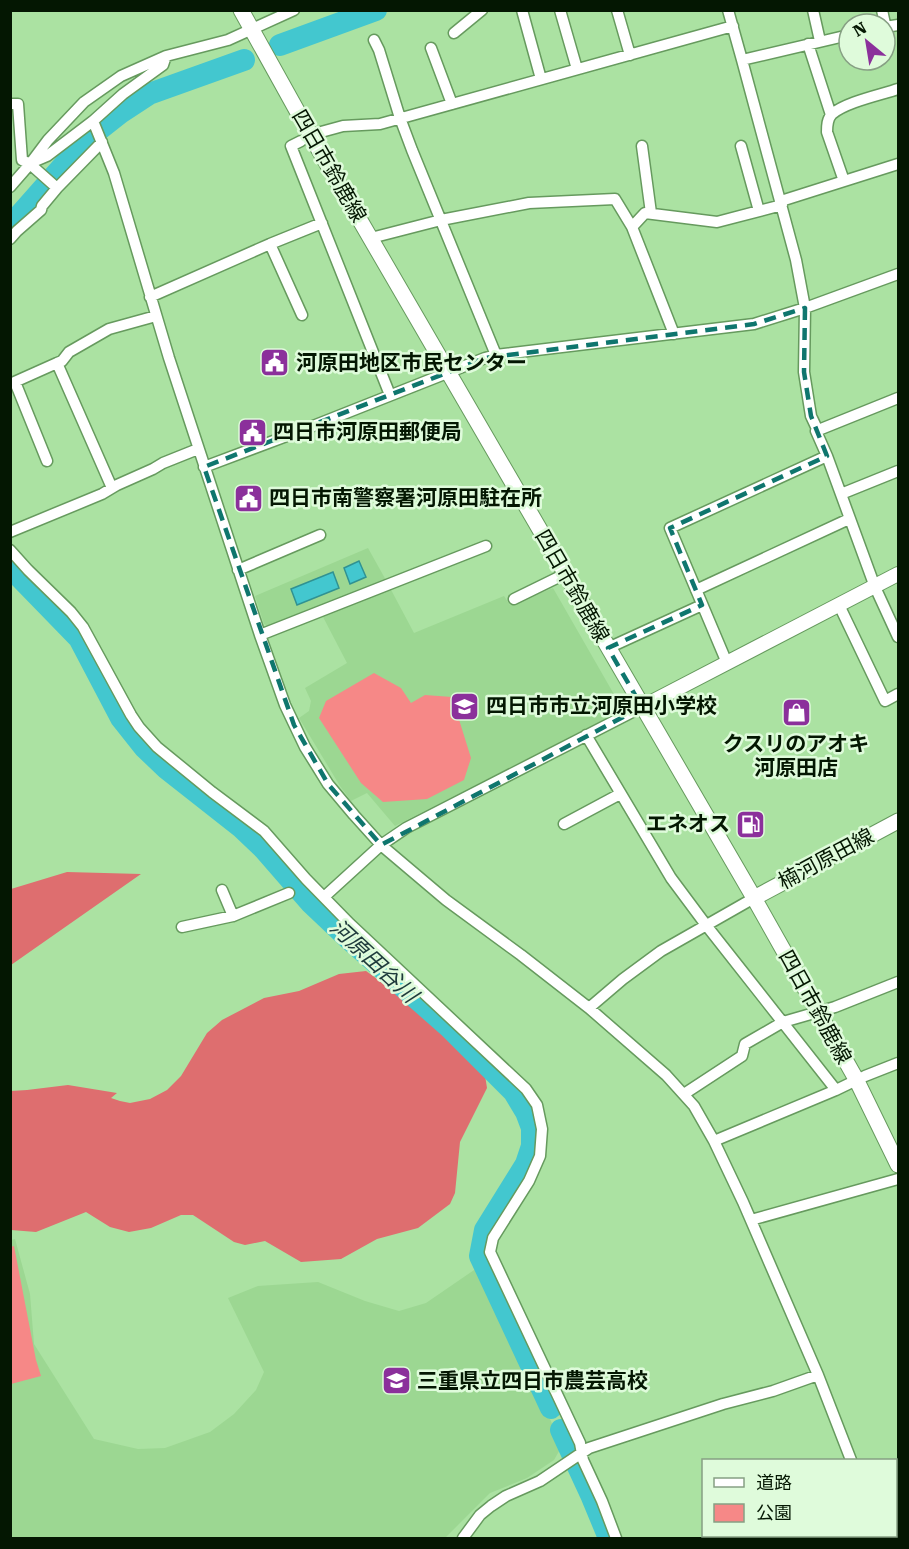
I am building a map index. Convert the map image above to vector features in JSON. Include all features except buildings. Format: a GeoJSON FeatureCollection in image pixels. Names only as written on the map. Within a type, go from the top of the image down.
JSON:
{"type":"FeatureCollection","features":[{"type":"Feature","properties":{"kind":"main road","name":"四日市鈴鹿線"},"geometry":{"type":"LineString","coordinates":[[246,20],[754,898],[856,1079],[898,1165]]}},
{"type":"Feature","properties":{"kind":"main road","name":"楠河原田線"},"geometry":{"type":"LineString","coordinates":[[754,898],[898,821]]}},
{"type":"Feature","properties":{"kind":"street"},"geometry":{"type":"LineString","coordinates":[[10,187],[48,140],[84,102],[121,76],[166,56],[228,40],[246,20],[294,10]]}},
{"type":"Feature","properties":{"kind":"street"},"geometry":{"type":"LineString","coordinates":[[454,33],[482,10]]}},
{"type":"Feature","properties":{"kind":"street"},"geometry":{"type":"LineString","coordinates":[[522,10],[541,79]]}},
{"type":"Feature","properties":{"kind":"street"},"geometry":{"type":"LineString","coordinates":[[560,10],[577,69]]}},
{"type":"Feature","properties":{"kind":"street"},"geometry":{"type":"LineString","coordinates":[[617,10],[630,55]]}},
{"type":"Feature","properties":{"kind":"street"},"geometry":{"type":"LineString","coordinates":[[728,10],[796,260],[805,308],[804,372],[812,416],[818,431],[816,431],[875,587],[898,637]]}},
{"type":"Feature","properties":{"kind":"street"},"geometry":{"type":"LineString","coordinates":[[813,10],[814,43],[831,115],[827,124],[827,132],[844,181]]}},
{"type":"Feature","properties":{"kind":"street"},"geometry":{"type":"LineString","coordinates":[[321,132],[343,126],[380,124],[733,26]]}},
{"type":"Feature","properties":{"kind":"street"},"geometry":{"type":"LineString","coordinates":[[742,60],[837,38]]}},
{"type":"Feature","properties":{"kind":"street"},"geometry":{"type":"LineString","coordinates":[[374,40],[400,118],[496,355]]}},
{"type":"Feature","properties":{"kind":"street"},"geometry":{"type":"LineString","coordinates":[[431,48],[452,104]]}},
{"type":"Feature","properties":{"kind":"street"},"geometry":{"type":"LineString","coordinates":[[30,164],[47,156],[94,122],[123,94],[163,64],[166,56]]}},
{"type":"Feature","properties":{"kind":"street"},"geometry":{"type":"LineString","coordinates":[[831,115],[852,104],[898,89]]}},
{"type":"Feature","properties":{"kind":"street"},"geometry":{"type":"LineString","coordinates":[[10,104],[18,104],[22,160],[44,175],[56,187]]}},
{"type":"Feature","properties":{"kind":"street"},"geometry":{"type":"LineString","coordinates":[[94,122],[114,173],[150,297],[238,570],[285,705],[305,747],[328,784],[381,845],[446,900],[589,1008],[649,1059],[694,1106],[751,1220],[818,1375],[849,1459]]}},
{"type":"Feature","properties":{"kind":"street"},"geometry":{"type":"LineString","coordinates":[[10,239],[41,210],[56,187],[102,140]]}},
{"type":"Feature","properties":{"kind":"street"},"geometry":{"type":"LineString","coordinates":[[301,141],[291,146],[390,395]]}},
{"type":"Feature","properties":{"kind":"street"},"geometry":{"type":"LineString","coordinates":[[642,146],[651,213]]}},
{"type":"Feature","properties":{"kind":"street"},"geometry":{"type":"LineString","coordinates":[[741,146],[759,211]]}},
{"type":"Feature","properties":{"kind":"street"},"geometry":{"type":"LineString","coordinates":[[632,227],[645,213],[717,222],[759,211],[898,164]]}},
{"type":"Feature","properties":{"kind":"street"},"geometry":{"type":"LineString","coordinates":[[371,238],[441,220],[529,203],[615,199],[632,227],[674,334]]}},
{"type":"Feature","properties":{"kind":"street"},"geometry":{"type":"LineString","coordinates":[[150,297],[322,223]]}},
{"type":"Feature","properties":{"kind":"street"},"geometry":{"type":"LineString","coordinates":[[270,244],[302,315]]}},
{"type":"Feature","properties":{"kind":"street"},"geometry":{"type":"LineString","coordinates":[[204,467],[485,358],[754,324],[898,274]]}},
{"type":"Feature","properties":{"kind":"street"},"geometry":{"type":"LineString","coordinates":[[47,461],[13,383],[62,361],[69,352],[109,329],[156,316]]}},
{"type":"Feature","properties":{"kind":"street"},"geometry":{"type":"LineString","coordinates":[[57,363],[112,488]]}},
{"type":"Feature","properties":{"kind":"street"},"geometry":{"type":"LineString","coordinates":[[818,431],[898,398]]}},
{"type":"Feature","properties":{"kind":"street"},"geometry":{"type":"LineString","coordinates":[[10,532],[76,506],[163,463],[198,449]]}},
{"type":"Feature","properties":{"kind":"street"},"geometry":{"type":"LineString","coordinates":[[727,663],[670,528],[827,456]]}},
{"type":"Feature","properties":{"kind":"street"},"geometry":{"type":"LineString","coordinates":[[841,494],[898,471]]}},
{"type":"Feature","properties":{"kind":"street"},"geometry":{"type":"LineString","coordinates":[[696,590],[849,519]]}},
{"type":"Feature","properties":{"kind":"street"},"geometry":{"type":"LineString","coordinates":[[238,570],[320,535]]}},
{"type":"Feature","properties":{"kind":"street"},"geometry":{"type":"LineString","coordinates":[[260,635],[486,546]]}},
{"type":"Feature","properties":{"kind":"street"},"geometry":{"type":"LineString","coordinates":[[10,550],[83,627],[131,715],[165,755],[264,831],[350,924],[526,1089],[537,1105],[542,1129],[540,1156],[529,1181],[493,1238],[490,1252],[580,1443],[577,1457]]}},
{"type":"Feature","properties":{"kind":"street"},"geometry":{"type":"LineString","coordinates":[[514,599],[565,574]]}},
{"type":"Feature","properties":{"kind":"street"},"geometry":{"type":"LineString","coordinates":[[324,897],[381,845],[406,828],[898,574]]}},
{"type":"Feature","properties":{"kind":"street"},"geometry":{"type":"LineString","coordinates":[[608,648],[702,605]]}},
{"type":"Feature","properties":{"kind":"street"},"geometry":{"type":"LineString","coordinates":[[839,605],[885,701],[898,694]]}},
{"type":"Feature","properties":{"kind":"street"},"geometry":{"type":"LineString","coordinates":[[586,735],[671,878],[836,1090]]}},
{"type":"Feature","properties":{"kind":"street"},"geometry":{"type":"LineString","coordinates":[[564,824],[620,794]]}},
{"type":"Feature","properties":{"kind":"street"},"geometry":{"type":"LineString","coordinates":[[222,890],[233,916]]}},
{"type":"Feature","properties":{"kind":"street"},"geometry":{"type":"LineString","coordinates":[[182,927],[233,916],[289,893]]}},
{"type":"Feature","properties":{"kind":"street"},"geometry":{"type":"LineString","coordinates":[[589,1008],[661,951],[754,898]]}},
{"type":"Feature","properties":{"kind":"street"},"geometry":{"type":"LineString","coordinates":[[684,1094],[742,1056],[745,1044],[783,1022],[835,1007],[898,982]]}},
{"type":"Feature","properties":{"kind":"street"},"geometry":{"type":"LineString","coordinates":[[714,1142],[836,1090],[856,1079],[898,1064]]}},
{"type":"Feature","properties":{"kind":"street"},"geometry":{"type":"LineString","coordinates":[[751,1220],[898,1179]]}},
{"type":"Feature","properties":{"kind":"street"},"geometry":{"type":"LineString","coordinates":[[463,1539],[480,1515],[491,1506],[506,1496],[540,1481],[590,1448],[818,1375]]}},
{"type":"Feature","properties":{"kind":"street"},"geometry":{"type":"LineString","coordinates":[[577,1457],[583,1460],[616,1539]]}},
{"type":"Feature","properties":{"kind":"highlighted area"},"geometry":{"type":"Polygon","coordinates":[[[805,308],[804,372],[811,416],[827,456],[670,528],[702,605],[608,648],[642,707],[381,845],[328,784],[294,725],[204,467],[485,358],[754,324],[805,308]]]}},
{"type":"Feature","properties":{"kind":"shaded area"},"geometry":{"type":"Polygon","coordinates":[[[368,548],[387,582],[269,627],[264,624],[255,596],[368,548]]]}},
{"type":"Feature","properties":{"kind":"shaded area","name":"四日市市立河原田小学校"},"geometry":{"type":"Polygon","coordinates":[[[389,586],[414,633],[504,596],[510,605],[553,588],[623,710],[395,826],[367,793],[351,801],[299,718],[309,711],[311,701],[305,688],[347,663],[322,615],[389,586]]]}},
{"type":"Feature","properties":{"kind":"shaded area"},"geometry":{"type":"Polygon","coordinates":[[[67,872],[141,874],[11,965],[11,889],[67,872]]]}},
{"type":"Feature","properties":{"kind":"shaded area"},"geometry":{"type":"Polygon","coordinates":[[[366,971],[469,1045],[484,1069],[487,1088],[460,1142],[455,1193],[450,1204],[418,1228],[377,1239],[341,1259],[301,1262],[265,1241],[245,1245],[234,1242],[193,1215],[181,1215],[151,1228],[129,1232],[110,1227],[86,1212],[36,1232],[11,1230],[11,1091],[68,1085],[117,1093],[111,1098],[130,1103],[150,1099],[167,1090],[181,1076],[207,1033],[222,1020],[264,998],[299,991],[339,974],[366,971]]]}},
{"type":"Feature","properties":{"kind":"shaded area","name":"三重県立四日市農芸高校"},"geometry":{"type":"Polygon","coordinates":[[[15,1239],[30,1294],[34,1344],[94,1439],[138,1449],[165,1448],[210,1432],[234,1414],[256,1390],[264,1372],[228,1298],[258,1286],[318,1282],[365,1301],[399,1311],[426,1303],[477,1268],[484,1277],[522,1356],[562,1446],[554,1460],[527,1478],[490,1493],[445,1538],[11,1538],[11,1240],[15,1239]]]}},
{"type":"Feature","properties":{"kind":"green space"},"geometry":{"type":"Polygon","coordinates":[[[374,673],[401,688],[411,703],[425,695],[452,697],[471,758],[464,780],[427,799],[383,802],[361,783],[319,718],[326,701],[374,673]]]}},
{"type":"Feature","properties":{"kind":"green space"},"geometry":{"type":"Polygon","coordinates":[[[14,1246],[41,1376],[11,1384],[10,1247],[14,1246]]]}},
{"type":"Feature","properties":{"kind":"water"},"geometry":{"type":"Polygon","coordinates":[[[359,561],[366,577],[350,584],[344,568],[359,561]]]}},
{"type":"Feature","properties":{"kind":"water"},"geometry":{"type":"Polygon","coordinates":[[[333,572],[339,588],[297,605],[291,589],[333,572]]]}},
{"type":"Feature","properties":{"kind":"waterway","name":"河原田谷川"},"geometry":{"type":"LineString","coordinates":[[280,45],[376,10]]}},
{"type":"Feature","properties":{"kind":"waterway","name":"河原田谷川"},"geometry":{"type":"LineString","coordinates":[[10,226],[87,139],[120,113],[149,94],[244,60]]}},
{"type":"Feature","properties":{"kind":"waterway","name":"河原田谷川"},"geometry":{"type":"LineString","coordinates":[[10,567],[79,638],[121,718],[144,747],[166,768],[241,827],[264,849],[311,903],[449,1027],[514,1092],[532,1128],[532,1146],[526,1164],[485,1230],[480,1256],[551,1408]]}},
{"type":"Feature","properties":{"kind":"waterway","name":"河原田谷川"},"geometry":{"type":"LineString","coordinates":[[561,1430],[609,1538]]}},
{"type":"Feature","properties":{"kind":"place","name":"河原田地区市民センター"},"geometry":{"type":"Point","coordinates":[275,363]}},
{"type":"Feature","properties":{"kind":"place","name":"四日市河原田郵便局"},"geometry":{"type":"Point","coordinates":[252,432]}},
{"type":"Feature","properties":{"kind":"place","name":"四日市南警察署河原田駐在所"},"geometry":{"type":"Point","coordinates":[248,498]}},
{"type":"Feature","properties":{"kind":"place","name":"四日市市立河原田小学校"},"geometry":{"type":"Point","coordinates":[465,706]}},
{"type":"Feature","properties":{"kind":"place","name":"クスリのアオキ 河原田店"},"geometry":{"type":"Point","coordinates":[796,713]}},
{"type":"Feature","properties":{"kind":"place","name":"エネオス"},"geometry":{"type":"Point","coordinates":[751,824]}},
{"type":"Feature","properties":{"kind":"place","name":"三重県立四日市農芸高校"},"geometry":{"type":"Point","coordinates":[396,1381]}}]}
